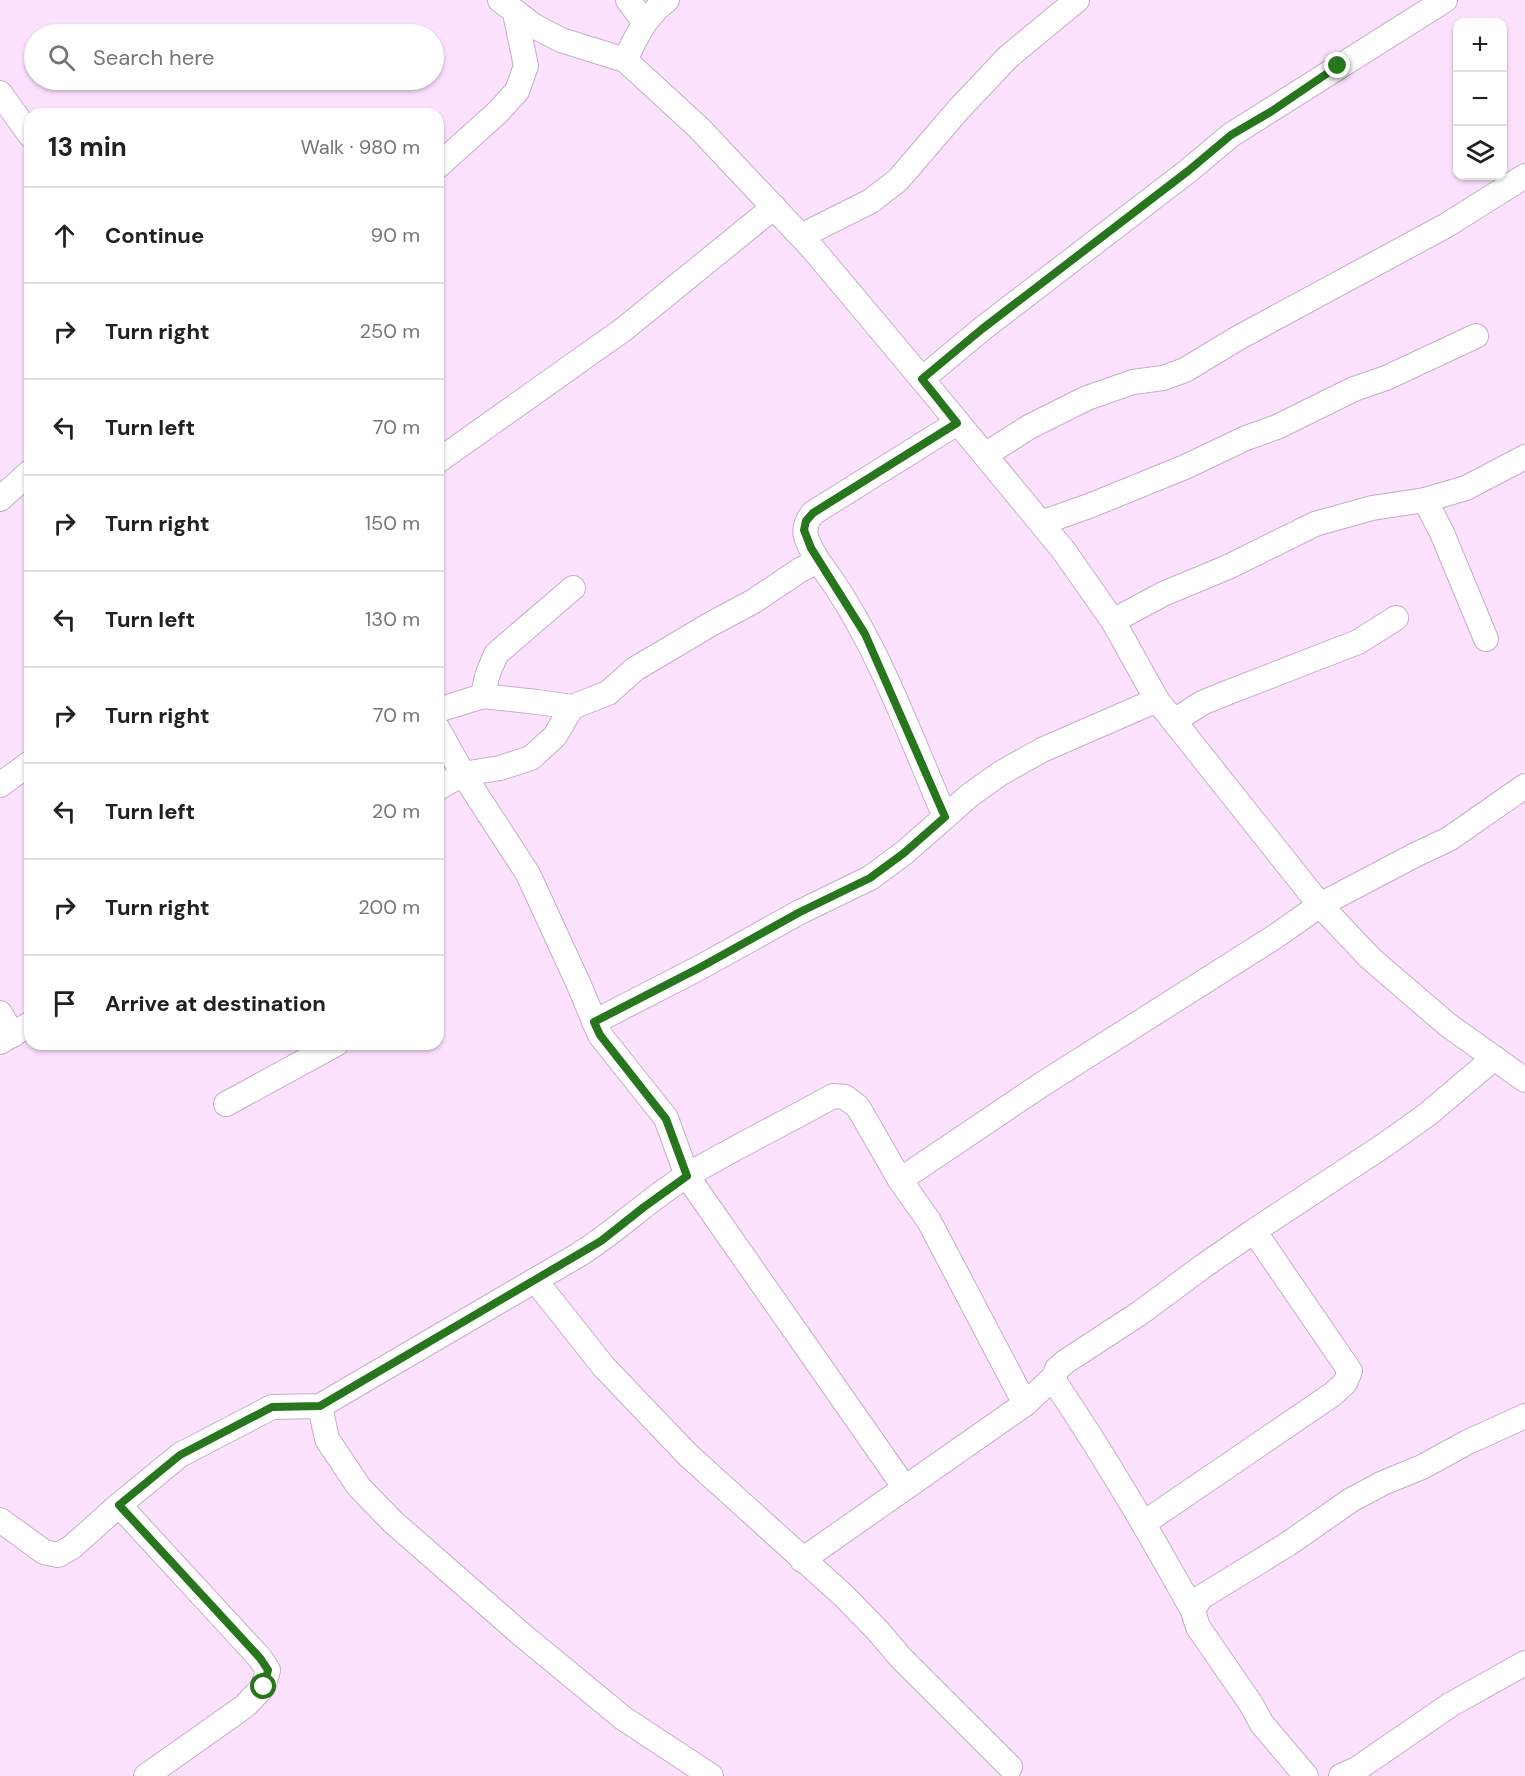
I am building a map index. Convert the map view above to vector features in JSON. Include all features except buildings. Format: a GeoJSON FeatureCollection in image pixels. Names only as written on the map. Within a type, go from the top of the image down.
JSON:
{"type":"FeatureCollection","features":[{"type":"Feature","properties":{"kind":"street"},"geometry":{"type":"LineString","coordinates":[[628,0],[644,22]]}},
{"type":"Feature","properties":{"kind":"street"},"geometry":{"type":"LineString","coordinates":[[625,60],[644,22],[668,0]]}},
{"type":"Feature","properties":{"kind":"street"},"geometry":{"type":"LineString","coordinates":[[801,236],[871,201],[898,180],[958,110],[1008,57],[1077,0]]}},
{"type":"Feature","properties":{"kind":"street"},"geometry":{"type":"LineString","coordinates":[[922,379],[1019,299],[1231,135],[1445,0]]}},
{"type":"Feature","properties":{"kind":"street"},"geometry":{"type":"LineString","coordinates":[[508,6],[534,26],[561,40],[625,60],[699,128],[774,207],[922,379],[1064,551],[1113,621],[1157,700],[1320,905],[1370,958],[1448,1025],[1525,1080]]}},
{"type":"Feature","properties":{"kind":"street"},"geometry":{"type":"LineString","coordinates":[[508,6],[526,66]]}},
{"type":"Feature","properties":{"kind":"street"},"geometry":{"type":"LineString","coordinates":[[444,161],[498,112],[517,91],[526,66],[561,40]]}},
{"type":"Feature","properties":{"kind":"street"},"geometry":{"type":"LineString","coordinates":[[0,93],[24,127]]}},
{"type":"Feature","properties":{"kind":"street"},"geometry":{"type":"LineString","coordinates":[[985,455],[1029,428],[1087,398],[1133,382],[1163,378],[1185,370],[1238,338],[1447,225],[1525,176]]}},
{"type":"Feature","properties":{"kind":"street"},"geometry":{"type":"LineString","coordinates":[[444,458],[624,328],[774,207]]}},
{"type":"Feature","properties":{"kind":"street"},"geometry":{"type":"LineString","coordinates":[[1041,523],[1185,467],[1476,336]]}},
{"type":"Feature","properties":{"kind":"street"},"geometry":{"type":"LineString","coordinates":[[945,817],[865,634],[818,561],[804,530],[806,521],[813,513],[957,423]]}},
{"type":"Feature","properties":{"kind":"street"},"geometry":{"type":"LineString","coordinates":[[1113,621],[1163,594],[1228,567],[1315,524],[1372,508],[1425,500],[1466,488],[1525,457]]}},
{"type":"Feature","properties":{"kind":"street"},"geometry":{"type":"LineString","coordinates":[[0,500],[24,478]]}},
{"type":"Feature","properties":{"kind":"street"},"geometry":{"type":"LineString","coordinates":[[1425,500],[1442,533],[1486,639]]}},
{"type":"Feature","properties":{"kind":"street"},"geometry":{"type":"LineString","coordinates":[[444,708],[483,696],[572,707],[608,693],[635,669],[754,601],[800,570],[818,561]]}},
{"type":"Feature","properties":{"kind":"street"},"geometry":{"type":"LineString","coordinates":[[483,696],[487,676],[496,654],[573,588]]}},
{"type":"Feature","properties":{"kind":"street"},"geometry":{"type":"LineString","coordinates":[[1174,721],[1202,703],[1358,642],[1396,618]]}},
{"type":"Feature","properties":{"kind":"street"},"geometry":{"type":"LineString","coordinates":[[594,1022],[699,968],[800,912],[870,878],[904,853],[970,795],[1001,773],[1042,750],[1157,700]]}},
{"type":"Feature","properties":{"kind":"street"},"geometry":{"type":"LineString","coordinates":[[444,785],[463,774],[500,768],[531,758],[555,736],[572,707]]}},
{"type":"Feature","properties":{"kind":"street"},"geometry":{"type":"LineString","coordinates":[[444,740],[463,774],[528,874],[600,1035],[666,1119],[687,1176],[904,1488]]}},
{"type":"Feature","properties":{"kind":"street"},"geometry":{"type":"LineString","coordinates":[[0,785],[24,767]]}},
{"type":"Feature","properties":{"kind":"street"},"geometry":{"type":"LineString","coordinates":[[900,1180],[1041,1085],[1276,936],[1320,905],[1449,839],[1525,786]]}},
{"type":"Feature","properties":{"kind":"street"},"geometry":{"type":"LineString","coordinates":[[0,1013],[14,1034]]}},
{"type":"Feature","properties":{"kind":"street"},"geometry":{"type":"LineString","coordinates":[[226,1104],[325,1050]]}},
{"type":"Feature","properties":{"kind":"street"},"geometry":{"type":"LineString","coordinates":[[802,1560],[1025,1404],[1054,1377],[1057,1369],[1065,1362],[1140,1314],[1202,1267],[1428,1114],[1494,1058]]}},
{"type":"Feature","properties":{"kind":"street"},"geometry":{"type":"LineString","coordinates":[[0,1520],[44,1552],[58,1555],[72,1547],[180,1455],[272,1407],[320,1406],[601,1241],[687,1176],[833,1096],[845,1097],[858,1107],[900,1180],[929,1221],[1025,1404]]}},
{"type":"Feature","properties":{"kind":"street"},"geometry":{"type":"LineString","coordinates":[[1144,1523],[1333,1394],[1345,1383],[1350,1371],[1254,1231]]}},
{"type":"Feature","properties":{"kind":"street"},"geometry":{"type":"LineString","coordinates":[[535,1280],[604,1366],[680,1447],[844,1596],[901,1658],[1010,1767]]}},
{"type":"Feature","properties":{"kind":"street"},"geometry":{"type":"LineString","coordinates":[[1054,1377],[1056,1384],[1095,1442],[1144,1523],[1193,1611],[1198,1627],[1251,1704],[1262,1724],[1306,1776]]}},
{"type":"Feature","properties":{"kind":"street"},"geometry":{"type":"LineString","coordinates":[[320,1406],[327,1439],[359,1487],[393,1522],[521,1634],[623,1718],[711,1776]]}},
{"type":"Feature","properties":{"kind":"street"},"geometry":{"type":"LineString","coordinates":[[1193,1611],[1200,1598],[1288,1544],[1351,1500],[1525,1416]]}},
{"type":"Feature","properties":{"kind":"street"},"geometry":{"type":"LineString","coordinates":[[119,1505],[260,1658],[268,1670],[264,1687],[245,1706],[146,1776]]}},
{"type":"Feature","properties":{"kind":"street"},"geometry":{"type":"LineString","coordinates":[[1341,1776],[1357,1769],[1450,1705],[1525,1663]]}},
{"type":"Feature","properties":{"kind":"route"},"geometry":{"type":"LineString","coordinates":[[264,1687],[268,1670],[260,1658],[119,1505],[180,1455],[272,1407],[320,1406],[601,1241],[687,1176],[666,1119],[600,1035],[594,1022],[699,968],[800,912],[870,878],[904,853],[945,817],[865,634],[811,548],[804,530],[806,521],[813,513],[957,423],[922,379],[982,329],[1188,171],[1231,135],[1272,111],[1338,66]]}}]}
